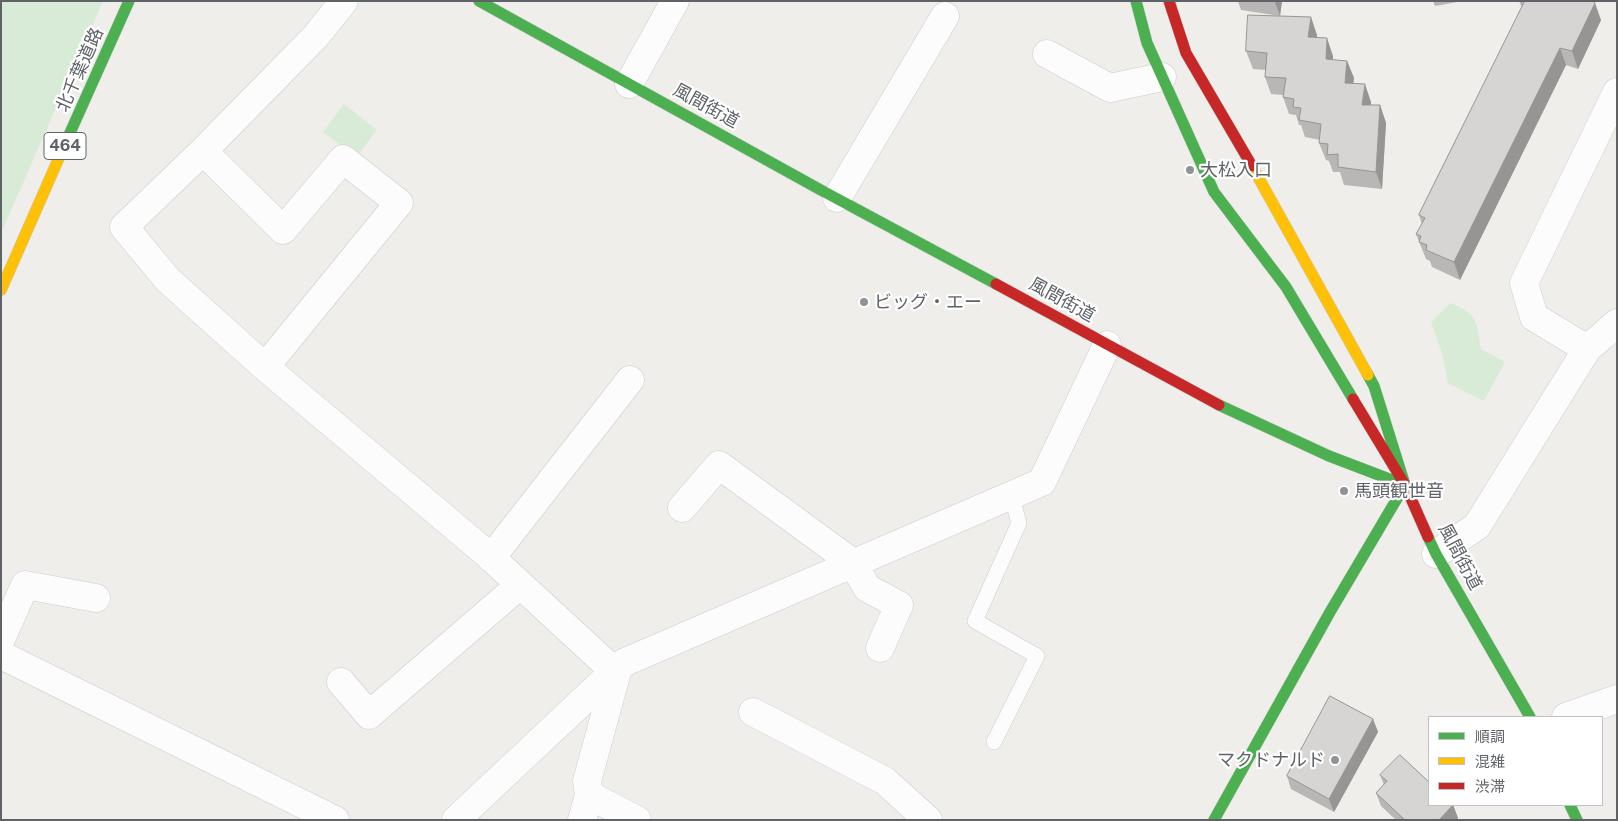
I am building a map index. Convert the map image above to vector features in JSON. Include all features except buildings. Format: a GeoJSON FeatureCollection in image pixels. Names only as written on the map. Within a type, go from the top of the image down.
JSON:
{"type":"FeatureCollection","features":[{"type":"Feature","properties":{"kind":"main road","name":"北千葉道路"},"geometry":{"type":"LineString","coordinates":[[1,290],[129,1]]}},
{"type":"Feature","properties":{"kind":"main road","name":"風間街道"},"geometry":{"type":"LineString","coordinates":[[479,1],[836,198],[1232,412],[1329,456],[1405,485],[1436,554],[1529,716]]}},
{"type":"Feature","properties":{"kind":"main road"},"geometry":{"type":"LineString","coordinates":[[1136,1],[1147,43],[1214,192],[1286,286],[1405,485]]}},
{"type":"Feature","properties":{"kind":"main road"},"geometry":{"type":"LineString","coordinates":[[1169,1],[1186,53],[1246,154],[1374,386],[1405,485],[1330,612],[1214,820]]}},
{"type":"Feature","properties":{"kind":"main road"},"geometry":{"type":"LineString","coordinates":[[1570,806],[1577,820]]}},
{"type":"Feature","properties":{"kind":"street"},"geometry":{"type":"LineString","coordinates":[[344,1],[316,36],[203,151],[124,227],[168,280],[265,367],[491,558],[616,670]]}},
{"type":"Feature","properties":{"kind":"street"},"geometry":{"type":"LineString","coordinates":[[629,84],[675,1]]}},
{"type":"Feature","properties":{"kind":"street"},"geometry":{"type":"LineString","coordinates":[[836,198],[945,16]]}},
{"type":"Feature","properties":{"kind":"street"},"geometry":{"type":"LineString","coordinates":[[1047,54],[1110,88],[1162,77]]}},
{"type":"Feature","properties":{"kind":"street"},"geometry":{"type":"LineString","coordinates":[[1587,349],[1534,317],[1524,283],[1617,92]]}},
{"type":"Feature","properties":{"kind":"street"},"geometry":{"type":"LineString","coordinates":[[203,151],[283,230],[343,159],[398,203],[265,367]]}},
{"type":"Feature","properties":{"kind":"street"},"geometry":{"type":"LineString","coordinates":[[1436,554],[1477,526],[1587,349],[1617,323]]}},
{"type":"Feature","properties":{"kind":"street"},"geometry":{"type":"LineString","coordinates":[[456,820],[622,664],[1042,482],[1107,345]]}},
{"type":"Feature","properties":{"kind":"street"},"geometry":{"type":"LineString","coordinates":[[491,558],[630,380]]}},
{"type":"Feature","properties":{"kind":"street"},"geometry":{"type":"LineString","coordinates":[[682,508],[718,464],[853,563],[867,588],[899,605],[880,648]]}},
{"type":"Feature","properties":{"kind":"street"},"geometry":{"type":"LineString","coordinates":[[340,682],[369,715],[520,585]]}},
{"type":"Feature","properties":{"kind":"street"},"geometry":{"type":"LineString","coordinates":[[1,639],[25,586],[96,598]]}},
{"type":"Feature","properties":{"kind":"street"},"geometry":{"type":"LineString","coordinates":[[1,655],[335,820]]}},
{"type":"Feature","properties":{"kind":"street"},"geometry":{"type":"LineString","coordinates":[[616,670],[587,781],[586,808],[638,820]]}},
{"type":"Feature","properties":{"kind":"street"},"geometry":{"type":"LineString","coordinates":[[1569,716],[1617,699]]}},
{"type":"Feature","properties":{"kind":"street"},"geometry":{"type":"LineString","coordinates":[[753,712],[886,781],[928,820]]}},
{"type":"Feature","properties":{"kind":"lane"},"geometry":{"type":"LineString","coordinates":[[994,742],[1037,656],[974,621],[1019,523],[1012,495]]}},
{"type":"Feature","properties":{"kind":"green space"},"geometry":{"type":"Polygon","coordinates":[[[1,1],[103,1],[1,233],[1,1]]]}},
{"type":"Feature","properties":{"kind":"green space"},"geometry":{"type":"Polygon","coordinates":[[[344,104],[377,130],[356,157],[323,132],[344,104]]]}},
{"type":"Feature","properties":{"kind":"green space"},"geometry":{"type":"Polygon","coordinates":[[[1450,303],[1471,315],[1477,325],[1481,349],[1505,362],[1484,401],[1448,383],[1442,353],[1431,322],[1450,303]]]}},
{"type":"Feature","properties":{"kind":"traffic: fast"},"geometry":{"type":"LineString","coordinates":[[65,144],[129,1]]}},
{"type":"Feature","properties":{"kind":"traffic: fast"},"geometry":{"type":"LineString","coordinates":[[479,1],[819,189],[996,284]]}},
{"type":"Feature","properties":{"kind":"traffic: fast"},"geometry":{"type":"LineString","coordinates":[[1136,1],[1147,43],[1214,192],[1286,287],[1353,399]]}},
{"type":"Feature","properties":{"kind":"traffic: fast"},"geometry":{"type":"LineString","coordinates":[[1214,820],[1330,612],[1405,485],[1374,386],[1368,375]]}},
{"type":"Feature","properties":{"kind":"traffic: fast"},"geometry":{"type":"LineString","coordinates":[[1219,405],[1329,456],[1405,485]]}},
{"type":"Feature","properties":{"kind":"traffic: fast"},"geometry":{"type":"LineString","coordinates":[[1428,537],[1529,716]]}},
{"type":"Feature","properties":{"kind":"traffic: fast"},"geometry":{"type":"LineString","coordinates":[[1570,806],[1577,820]]}},
{"type":"Feature","properties":{"kind":"traffic: slow"},"geometry":{"type":"LineString","coordinates":[[1,290],[65,144]]}},
{"type":"Feature","properties":{"kind":"traffic: slow"},"geometry":{"type":"LineString","coordinates":[[1252,166],[1368,375]]}},
{"type":"Feature","properties":{"kind":"traffic: jam"},"geometry":{"type":"LineString","coordinates":[[1169,1],[1186,53],[1252,166]]}},
{"type":"Feature","properties":{"kind":"traffic: jam"},"geometry":{"type":"LineString","coordinates":[[996,284],[1219,405]]}},
{"type":"Feature","properties":{"kind":"traffic: jam"},"geometry":{"type":"LineString","coordinates":[[1353,399],[1405,485],[1428,537]]}},
{"type":"Feature","properties":{"kind":"place","name":"大松入口"},"geometry":{"type":"Point","coordinates":[1190,170]}},
{"type":"Feature","properties":{"kind":"place","name":"ビッグ・エー"},"geometry":{"type":"Point","coordinates":[864,302]}},
{"type":"Feature","properties":{"kind":"place","name":"馬頭観世音"},"geometry":{"type":"Point","coordinates":[1344,491]}},
{"type":"Feature","properties":{"kind":"place","name":"マクドナルド"},"geometry":{"type":"Point","coordinates":[1335,760]}}]}
